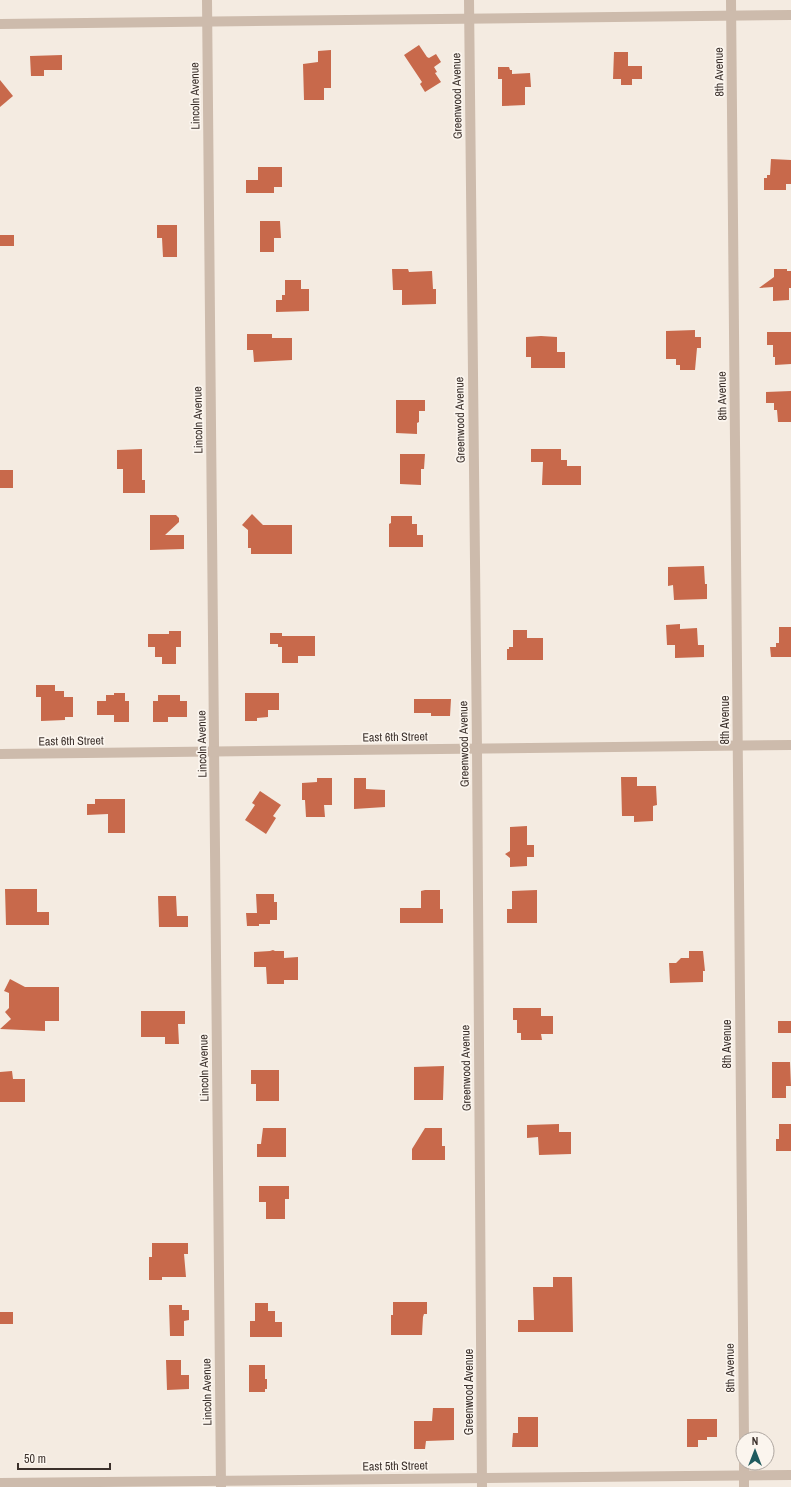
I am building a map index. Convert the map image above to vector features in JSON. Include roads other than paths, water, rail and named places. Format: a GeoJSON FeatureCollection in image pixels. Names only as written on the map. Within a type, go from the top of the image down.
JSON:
{"type":"FeatureCollection","features":[{"type":"Feature","properties":{"kind":"street","name":"Lincoln Avenue"},"geometry":{"type":"LineString","coordinates":[[207,0],[221,1484]]}},
{"type":"Feature","properties":{"kind":"street","name":"Greenwood Avenue"},"geometry":{"type":"LineString","coordinates":[[469,0],[478,749],[482,1483]]}},
{"type":"Feature","properties":{"kind":"street","name":"8th Avenue"},"geometry":{"type":"LineString","coordinates":[[731,0],[744,1431]]}},
{"type":"Feature","properties":{"kind":"street"},"geometry":{"type":"LineString","coordinates":[[0,24],[791,15]]}},
{"type":"Feature","properties":{"kind":"street","name":"East 6th Street"},"geometry":{"type":"LineString","coordinates":[[0,754],[791,745]]}},
{"type":"Feature","properties":{"kind":"street"},"geometry":{"type":"LineString","coordinates":[[744,1471],[744,1487]]}},
{"type":"Feature","properties":{"kind":"street","name":"East 5th Street"},"geometry":{"type":"LineString","coordinates":[[0,1483],[482,1483],[744,1475],[791,1475]]}}]}
